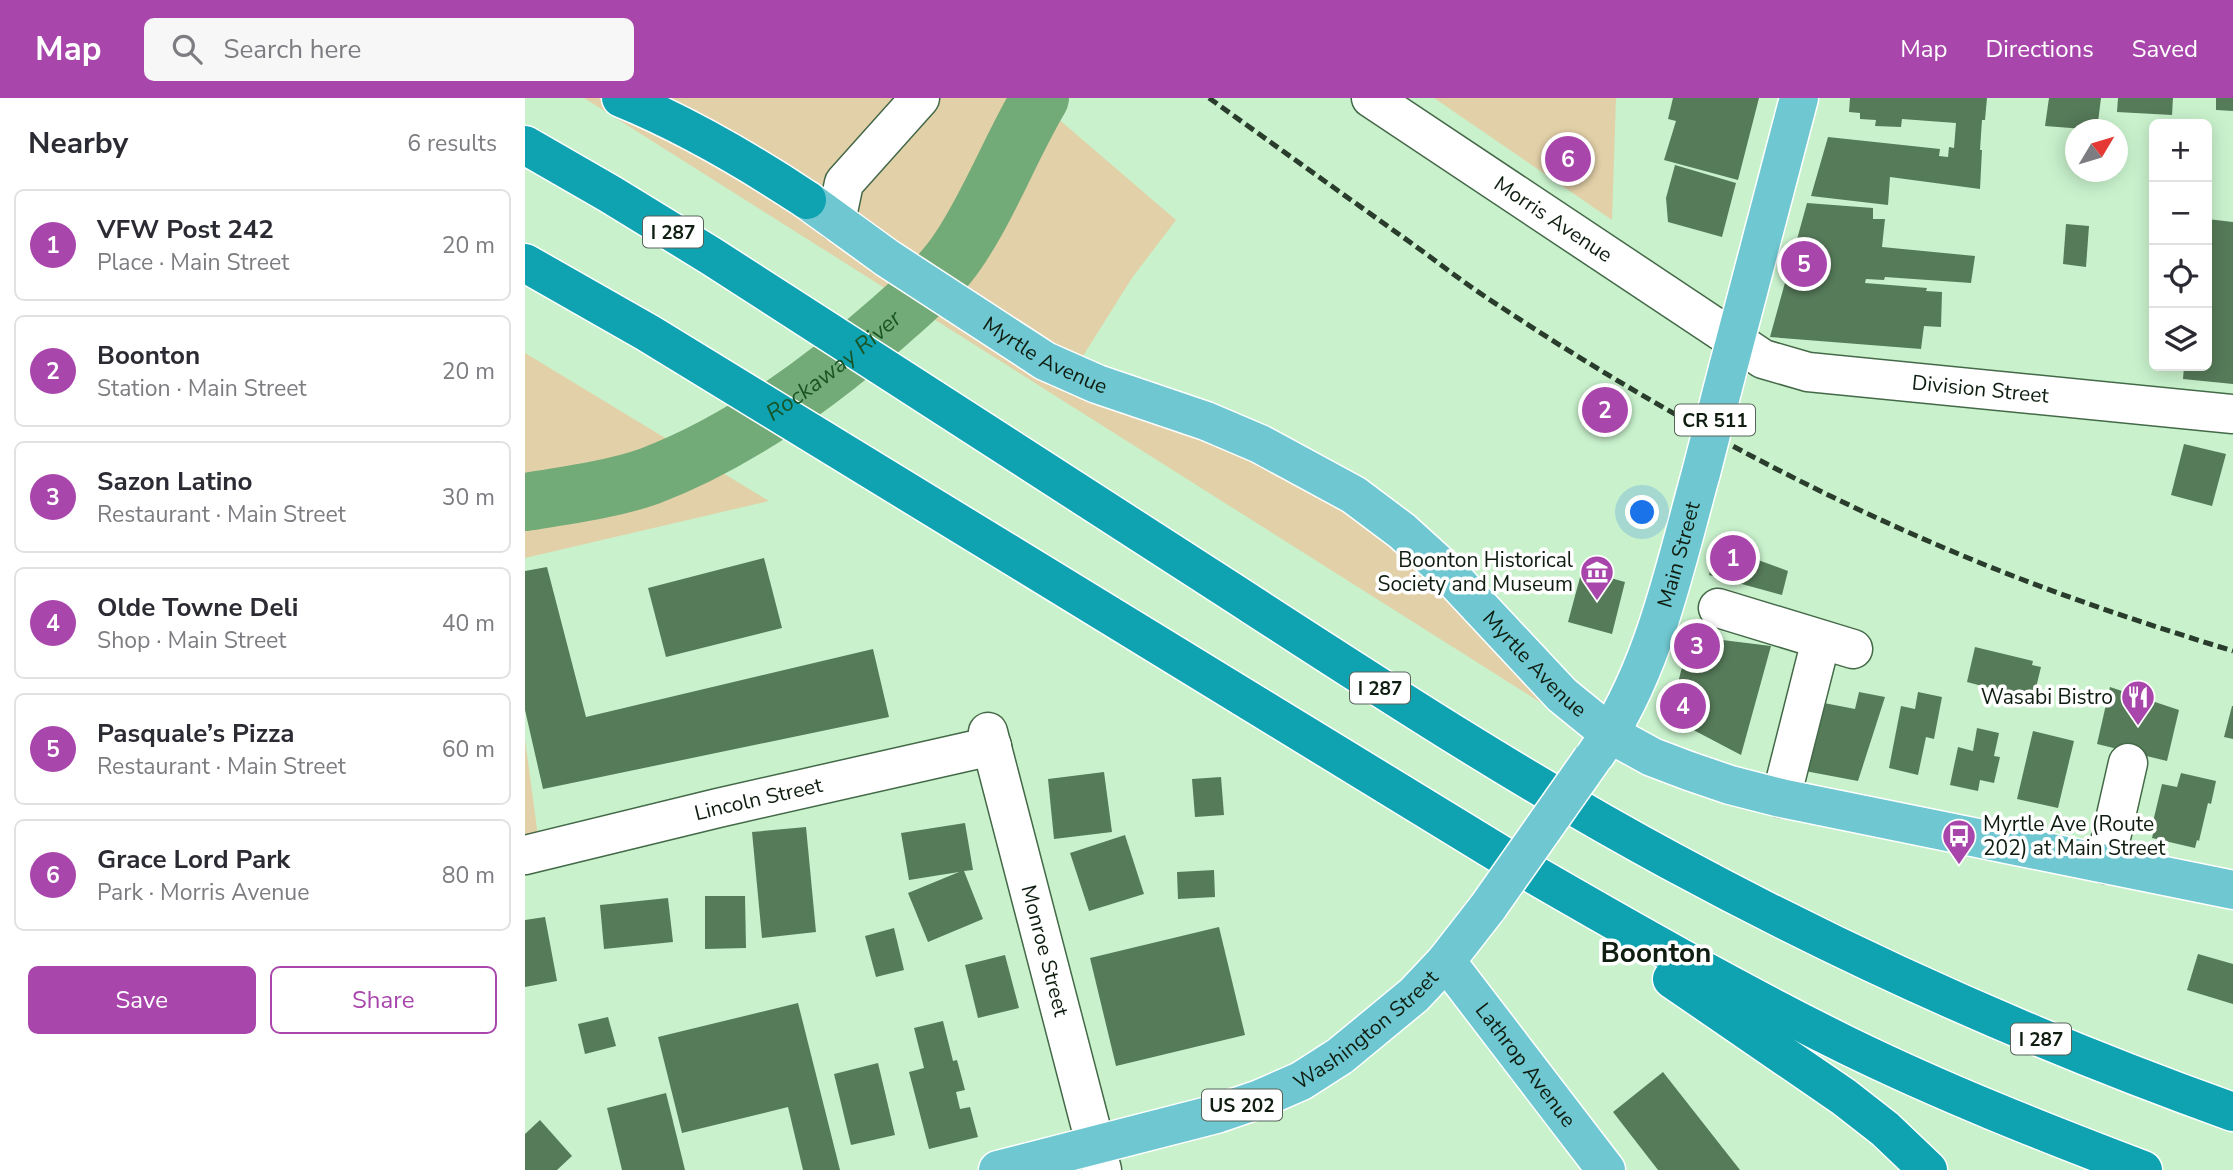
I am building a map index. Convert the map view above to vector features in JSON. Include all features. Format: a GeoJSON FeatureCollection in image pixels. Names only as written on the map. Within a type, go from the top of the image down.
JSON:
{"type":"FeatureCollection","features":[{"type":"Feature","properties":{"kind":"highway"},"geometry":{"type":"LineString","coordinates":[[621,98],[688,128],[750,162],[822,211]]}},
{"type":"Feature","properties":{"kind":"highway","name":"I 287"},"geometry":{"type":"LineString","coordinates":[[525,145],[610,194],[819,324],[1447,730],[1561,799],[1779,918],[1990,1017],[2098,1062],[2233,1112]]}},
{"type":"Feature","properties":{"kind":"highway"},"geometry":{"type":"LineString","coordinates":[[525,262],[723,379],[1419,805],[1630,930],[1848,1046],[1969,1101],[2143,1170]]}},
{"type":"Feature","properties":{"kind":"highway"},"geometry":{"type":"LineString","coordinates":[[1419,805],[1844,1097],[1885,1129],[1928,1170]]}},
{"type":"Feature","properties":{"kind":"main road","name":"Main Street"},"geometry":{"type":"LineString","coordinates":[[1446,961],[1601,747],[1641,673],[1654,640],[1701,473],[1793,106]]}},
{"type":"Feature","properties":{"kind":"main road","name":"Myrtle Avenue"},"geometry":{"type":"LineString","coordinates":[[822,211],[887,258],[1045,361],[1097,384],[1206,421],[1260,443],[1353,495],[1402,531],[1447,572],[1562,695],[1601,747],[1653,757],[1730,785],[1781,799],[2233,890]]}},
{"type":"Feature","properties":{"kind":"main road","name":"Washington Street"},"geometry":{"type":"LineString","coordinates":[[998,1170],[1099,1157],[1260,1099],[1301,1081],[1340,1056],[1378,1026],[1414,995],[1446,961]]}},
{"type":"Feature","properties":{"kind":"main road","name":"Lathrop Avenue"},"geometry":{"type":"LineString","coordinates":[[1446,961],[1606,1170]]}},
{"type":"Feature","properties":{"kind":"street"},"geometry":{"type":"LineString","coordinates":[[822,211],[843,183],[920,98]]}},
{"type":"Feature","properties":{"kind":"street","name":"Morris Avenue"},"geometry":{"type":"LineString","coordinates":[[1371,98],[1732,353]]}},
{"type":"Feature","properties":{"kind":"street","name":"Division Street"},"geometry":{"type":"LineString","coordinates":[[1732,353],[1808,372],[2233,414]]}},
{"type":"Feature","properties":{"kind":"street"},"geometry":{"type":"LineString","coordinates":[[1718,608],[1837,645],[1781,799]]}},
{"type":"Feature","properties":{"kind":"street","name":"Lincoln Street"},"geometry":{"type":"LineString","coordinates":[[525,855],[990,739]]}},
{"type":"Feature","properties":{"kind":"street","name":"Monroe Street"},"geometry":{"type":"LineString","coordinates":[[990,739],[1099,1157]]}},
{"type":"Feature","properties":{"kind":"street"},"geometry":{"type":"LineString","coordinates":[[2105,864],[2128,763]]}},
{"type":"Feature","properties":{"kind":"shaded area"},"geometry":{"type":"Polygon","coordinates":[[[584,98],[1034,98],[1176,220],[1132,278],[1071,375],[1363,509],[1543,704],[584,98]]]}},
{"type":"Feature","properties":{"kind":"shaded area"},"geometry":{"type":"Polygon","coordinates":[[[1434,98],[1616,98],[1612,220],[1434,98]]]}},
{"type":"Feature","properties":{"kind":"shaded area"},"geometry":{"type":"Polygon","coordinates":[[[525,353],[769,501],[525,558],[525,353]]]}},
{"type":"Feature","properties":{"kind":"shaded area"},"geometry":{"type":"Polygon","coordinates":[[[525,739],[541,859],[525,862],[525,739]]]}},
{"type":"Feature","properties":{"kind":"building"},"geometry":{"type":"Polygon","coordinates":[[[1673,98],[1759,98],[1738,180],[1664,160],[1676,121],[1668,119],[1673,98]]]}},
{"type":"Feature","properties":{"kind":"building"},"geometry":{"type":"Polygon","coordinates":[[[1850,98],[1987,98],[1985,120],[1982,120],[1980,189],[1890,177],[1888,205],[1811,196],[1828,137],[1940,149],[1939,156],[1948,157],[1949,147],[1954,148],[1956,123],[1902,119],[1901,127],[1875,126],[1876,120],[1860,119],[1860,113],[1849,112],[1850,98]]]}},
{"type":"Feature","properties":{"kind":"building"},"geometry":{"type":"Polygon","coordinates":[[[2049,98],[2101,98],[2098,119],[2065,119],[2065,128],[2045,126],[2049,98]]]}},
{"type":"Feature","properties":{"kind":"building"},"geometry":{"type":"Polygon","coordinates":[[[2118,98],[2173,98],[2172,115],[2117,112],[2118,98]]]}},
{"type":"Feature","properties":{"kind":"building"},"geometry":{"type":"Polygon","coordinates":[[[2216,98],[2233,98],[2233,111],[2216,110],[2216,98]]]}},
{"type":"Feature","properties":{"kind":"building"},"geometry":{"type":"Polygon","coordinates":[[[1675,165],[1736,183],[1722,237],[1668,222],[1666,198],[1675,165]]]}},
{"type":"Feature","properties":{"kind":"building"},"geometry":{"type":"Polygon","coordinates":[[[1807,203],[1873,208],[1873,219],[1885,219],[1882,247],[1975,256],[1971,283],[1885,277],[1884,280],[1866,279],[1865,283],[1927,288],[1926,291],[1942,292],[1941,327],[1924,326],[1921,349],[1770,337],[1807,203]]]}},
{"type":"Feature","properties":{"kind":"building"},"geometry":{"type":"Polygon","coordinates":[[[2212,220],[2233,222],[2233,384],[2183,379],[2184,371],[2212,371],[2212,220]]]}},
{"type":"Feature","properties":{"kind":"building"},"geometry":{"type":"Polygon","coordinates":[[[2066,224],[2089,226],[2086,267],[2063,264],[2066,224]]]}},
{"type":"Feature","properties":{"kind":"building"},"geometry":{"type":"Polygon","coordinates":[[[1598,389],[1624,407],[1606,434],[1579,415],[1598,389]]]}},
{"type":"Feature","properties":{"kind":"building"},"geometry":{"type":"Polygon","coordinates":[[[2184,444],[2226,454],[2212,506],[2171,495],[2184,444]]]}},
{"type":"Feature","properties":{"kind":"building"},"geometry":{"type":"Polygon","coordinates":[[[1717,545],[1788,571],[1782,595],[1709,575],[1717,545]]]}},
{"type":"Feature","properties":{"kind":"building"},"geometry":{"type":"Polygon","coordinates":[[[764,558],[782,628],[666,657],[648,588],[764,558]]]}},
{"type":"Feature","properties":{"kind":"building"},"geometry":{"type":"Polygon","coordinates":[[[547,567],[586,717],[873,649],[889,717],[543,789],[525,710],[525,571],[547,567]]]}},
{"type":"Feature","properties":{"kind":"building","name":"Boonton Historical Society and Museum"},"geometry":{"type":"Polygon","coordinates":[[[1582,570],[1625,582],[1612,634],[1568,622],[1582,570]]]}},
{"type":"Feature","properties":{"kind":"building"},"geometry":{"type":"Polygon","coordinates":[[[1690,636],[1771,646],[1741,755],[1682,724],[1671,710],[1690,636]]]}},
{"type":"Feature","properties":{"kind":"building"},"geometry":{"type":"Polygon","coordinates":[[[1975,647],[2033,661],[2032,665],[2041,667],[2034,696],[2024,694],[2024,697],[1967,682],[1975,647]]]}},
{"type":"Feature","properties":{"kind":"building","name":"Wasabi Bistro"},"geometry":{"type":"Polygon","coordinates":[[[2110,687],[2179,710],[2167,761],[2097,744],[2110,687]]]}},
{"type":"Feature","properties":{"kind":"building"},"geometry":{"type":"Polygon","coordinates":[[[1859,692],[1885,697],[1858,781],[1805,771],[1824,703],[1855,709],[1859,692]]]}},
{"type":"Feature","properties":{"kind":"building"},"geometry":{"type":"Polygon","coordinates":[[[1918,692],[1942,697],[1934,739],[1926,737],[1918,775],[1889,768],[1901,706],[1915,709],[1918,692]]]}},
{"type":"Feature","properties":{"kind":"building"},"geometry":{"type":"Polygon","coordinates":[[[2233,706],[2233,739],[2224,737],[2233,706]]]}},
{"type":"Feature","properties":{"kind":"building"},"geometry":{"type":"Polygon","coordinates":[[[1977,728],[1999,733],[1994,756],[2000,757],[1994,783],[1980,780],[1978,791],[1950,785],[1958,747],[1973,751],[1977,728]]]}},
{"type":"Feature","properties":{"kind":"building"},"geometry":{"type":"Polygon","coordinates":[[[2033,731],[2074,741],[2058,808],[2017,799],[2033,731]]]}},
{"type":"Feature","properties":{"kind":"building"},"geometry":{"type":"Polygon","coordinates":[[[1104,772],[1112,832],[1054,839],[1048,779],[1104,772]]]}},
{"type":"Feature","properties":{"kind":"building"},"geometry":{"type":"Polygon","coordinates":[[[2181,773],[2216,781],[2211,804],[2208,803],[2195,848],[2152,838],[2154,830],[2151,830],[2162,784],[2177,787],[2181,773]]]}},
{"type":"Feature","properties":{"kind":"building"},"geometry":{"type":"Polygon","coordinates":[[[1221,777],[1224,815],[1195,817],[1192,779],[1221,777]]]}},
{"type":"Feature","properties":{"kind":"building"},"geometry":{"type":"Polygon","coordinates":[[[965,823],[973,870],[964,871],[983,919],[928,942],[908,893],[959,872],[909,880],[901,833],[965,823]]]}},
{"type":"Feature","properties":{"kind":"building"},"geometry":{"type":"Polygon","coordinates":[[[806,827],[816,932],[762,938],[752,832],[806,827]]]}},
{"type":"Feature","properties":{"kind":"building"},"geometry":{"type":"Polygon","coordinates":[[[1125,835],[1144,894],[1089,911],[1070,853],[1125,835]]]}},
{"type":"Feature","properties":{"kind":"building"},"geometry":{"type":"Polygon","coordinates":[[[1214,870],[1215,897],[1178,899],[1177,872],[1214,870]]]}},
{"type":"Feature","properties":{"kind":"building"},"geometry":{"type":"Polygon","coordinates":[[[705,896],[745,896],[746,948],[705,949],[705,896]]]}},
{"type":"Feature","properties":{"kind":"building"},"geometry":{"type":"Polygon","coordinates":[[[668,898],[673,942],[604,949],[600,905],[668,898]]]}},
{"type":"Feature","properties":{"kind":"building"},"geometry":{"type":"Polygon","coordinates":[[[545,917],[557,981],[525,987],[525,920],[545,917]]]}},
{"type":"Feature","properties":{"kind":"building"},"geometry":{"type":"Polygon","coordinates":[[[1219,927],[1245,1035],[1116,1066],[1090,958],[1219,927]]]}},
{"type":"Feature","properties":{"kind":"building"},"geometry":{"type":"Polygon","coordinates":[[[894,928],[904,970],[876,977],[865,936],[894,928]]]}},
{"type":"Feature","properties":{"kind":"building"},"geometry":{"type":"Polygon","coordinates":[[[2198,954],[2233,964],[2233,1004],[2187,990],[2198,954]]]}},
{"type":"Feature","properties":{"kind":"building"},"geometry":{"type":"Polygon","coordinates":[[[1005,955],[1019,1008],[978,1018],[965,965],[1005,955]]]}},
{"type":"Feature","properties":{"kind":"building"},"geometry":{"type":"Polygon","coordinates":[[[798,1003],[840,1170],[803,1170],[788,1107],[682,1133],[658,1037],[798,1003]]]}},
{"type":"Feature","properties":{"kind":"building"},"geometry":{"type":"Polygon","coordinates":[[[608,1017],[616,1046],[585,1054],[578,1024],[608,1017]]]}},
{"type":"Feature","properties":{"kind":"building"},"geometry":{"type":"Polygon","coordinates":[[[943,1021],[953,1061],[957,1060],[965,1090],[956,1092],[960,1109],[970,1107],[978,1137],[929,1149],[909,1072],[924,1068],[914,1028],[943,1021]]]}},
{"type":"Feature","properties":{"kind":"building"},"geometry":{"type":"Polygon","coordinates":[[[878,1063],[895,1135],[851,1145],[834,1074],[878,1063]]]}},
{"type":"Feature","properties":{"kind":"building"},"geometry":{"type":"Polygon","coordinates":[[[1663,1072],[1740,1170],[1658,1170],[1613,1112],[1663,1072]]]}},
{"type":"Feature","properties":{"kind":"building"},"geometry":{"type":"Polygon","coordinates":[[[666,1093],[685,1170],[622,1170],[607,1108],[666,1093]]]}},
{"type":"Feature","properties":{"kind":"building"},"geometry":{"type":"Polygon","coordinates":[[[540,1120],[572,1156],[557,1170],[525,1170],[525,1134],[540,1120]]]}},
{"type":"Feature","properties":{"kind":"waterway","name":"Rockaway River"},"geometry":{"type":"LineString","coordinates":[[525,502],[621,485],[683,462],[747,428],[835,367],[918,296],[953,258],[981,212],[1040,98]]}},
{"type":"Feature","properties":{"kind":"railway"},"geometry":{"type":"LineString","coordinates":[[1209,98],[1488,299],[1562,347],[1689,422],[1820,491],[1954,552],[2074,599],[2233,651]]}},
{"type":"Feature","properties":{"kind":"place","name":"Grace Lord Park"},"geometry":{"type":"Point","coordinates":[1568,159]}},
{"type":"Feature","properties":{"kind":"place","name":"Pasquale’s Pizza"},"geometry":{"type":"Point","coordinates":[1804,264]}},
{"type":"Feature","properties":{"kind":"place","name":"Boonton"},"geometry":{"type":"Point","coordinates":[1605,410]}},
{"type":"Feature","properties":{"kind":"place","name":"VFW Post 242"},"geometry":{"type":"Point","coordinates":[1733,558]}},
{"type":"Feature","properties":{"kind":"place","name":"Boonton Historical Society and Museum"},"geometry":{"type":"Point","coordinates":[1597,602]}},
{"type":"Feature","properties":{"kind":"place","name":"Sazon Latino"},"geometry":{"type":"Point","coordinates":[1697,646]}},
{"type":"Feature","properties":{"kind":"place","name":"Olde Towne Deli"},"geometry":{"type":"Point","coordinates":[1683,706]}},
{"type":"Feature","properties":{"kind":"place","name":"Wasabi Bistro"},"geometry":{"type":"Point","coordinates":[2138,727]}},
{"type":"Feature","properties":{"kind":"place","name":"Myrtle Ave (Route 202) at Main Street"},"geometry":{"type":"Point","coordinates":[1959,866]}},
{"type":"Feature","properties":{"kind":"district","name":"Boonton"},"geometry":{"type":"Point","coordinates":[1656,952]}}]}
